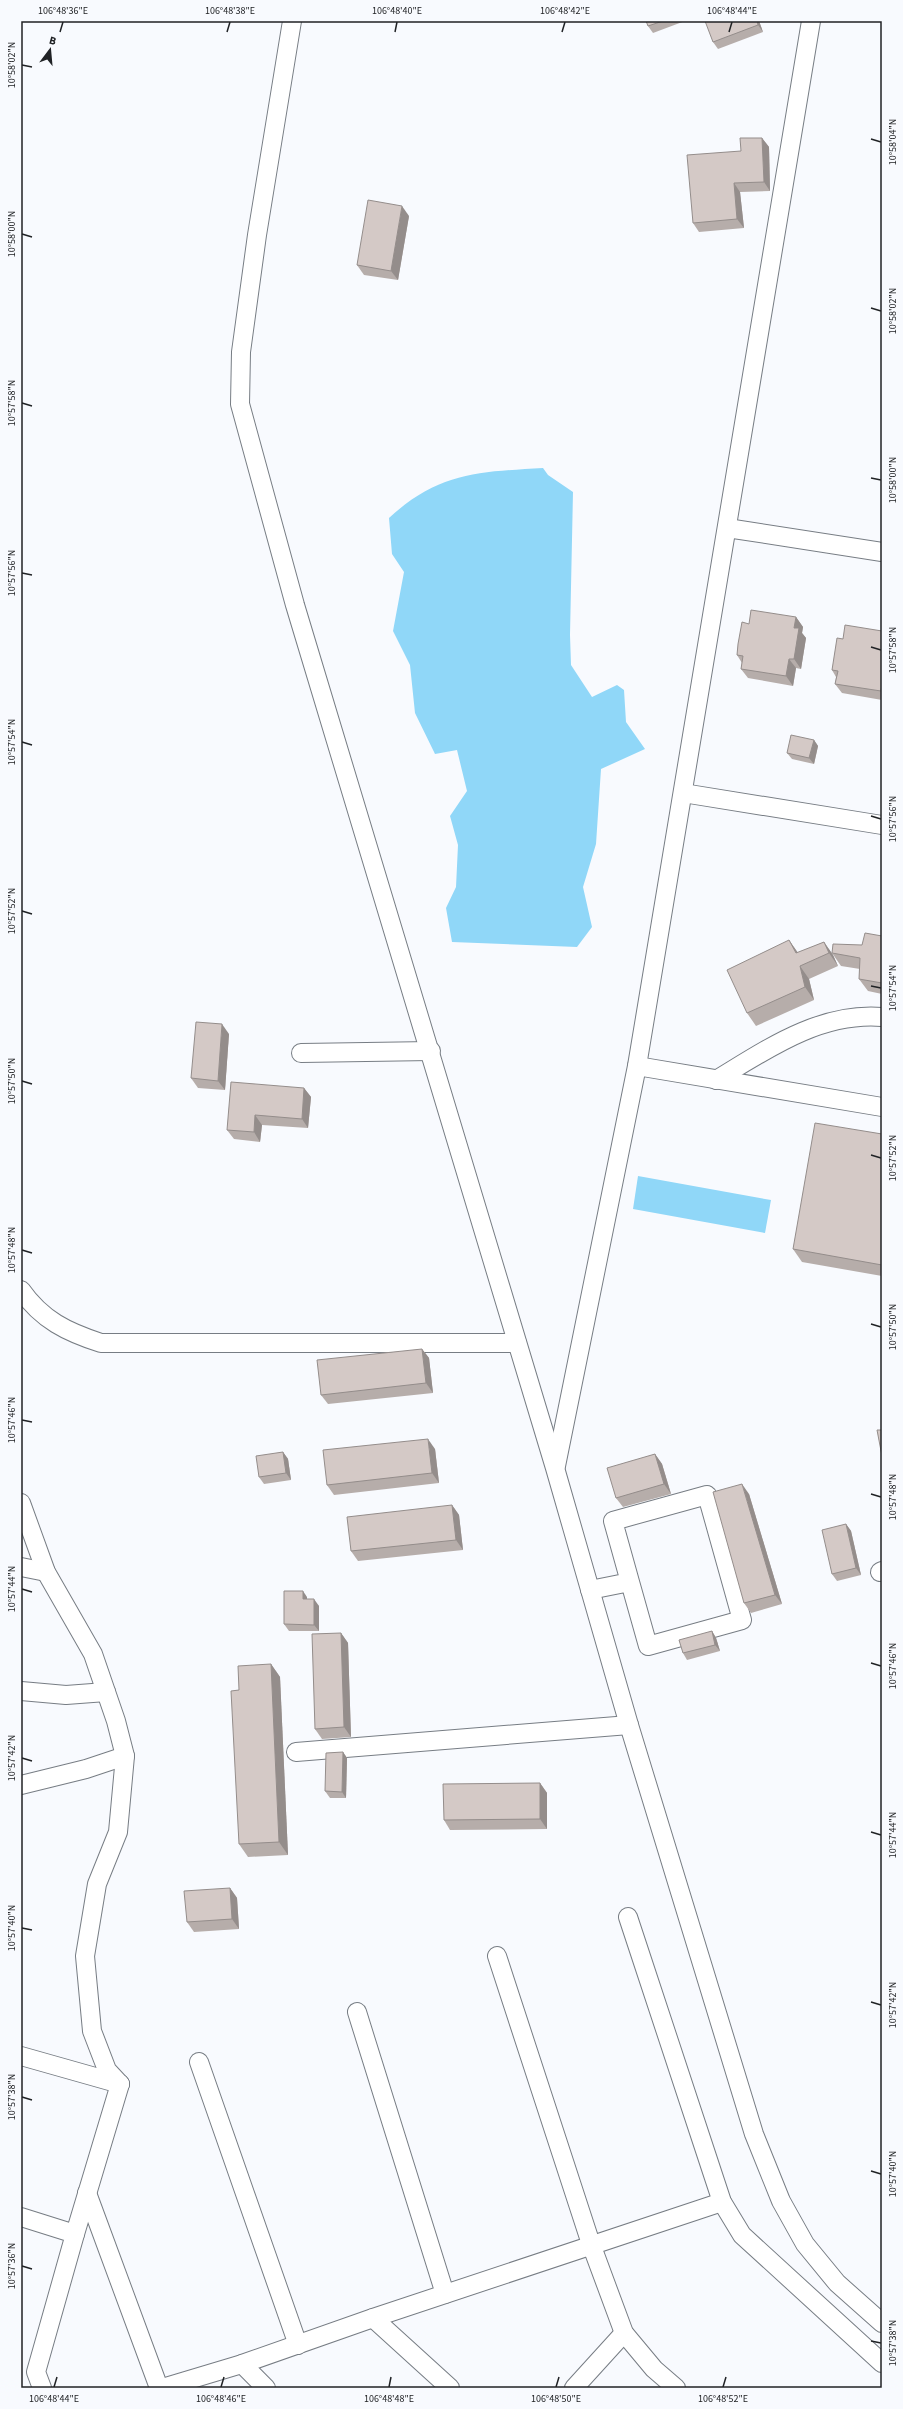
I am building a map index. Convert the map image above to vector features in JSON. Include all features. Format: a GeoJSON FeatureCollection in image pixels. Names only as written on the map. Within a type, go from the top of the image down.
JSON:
{"type":"FeatureCollection","features":[{"type":"Feature","properties":{"kind":"street"},"geometry":{"type":"LineString","coordinates":[[292,21],[257,235],[241,352],[240,404],[295,605],[431,1051],[555,1468],[628,1725],[754,2134],[781,2201],[805,2244],[837,2283],[882,2323]]}},
{"type":"Feature","properties":{"kind":"street"},"geometry":{"type":"LineString","coordinates":[[555,1468],[637,1066],[811,21]]}},
{"type":"Feature","properties":{"kind":"street"},"geometry":{"type":"LineString","coordinates":[[727,528],[882,552]]}},
{"type":"Feature","properties":{"kind":"street"},"geometry":{"type":"LineString","coordinates":[[683,793],[882,825]]}},
{"type":"Feature","properties":{"kind":"street"},"geometry":{"type":"LineString","coordinates":[[716,1080],[768,1048],[815,1026],[855,1018],[882,1017]]}},
{"type":"Feature","properties":{"kind":"street"},"geometry":{"type":"LineString","coordinates":[[301,1053],[431,1051]]}},
{"type":"Feature","properties":{"kind":"street"},"geometry":{"type":"LineString","coordinates":[[637,1066],[882,1107]]}},
{"type":"Feature","properties":{"kind":"street"},"geometry":{"type":"LineString","coordinates":[[21,1290],[33,1307],[70,1333],[101,1343],[517,1343]]}},
{"type":"Feature","properties":{"kind":"street"},"geometry":{"type":"LineString","coordinates":[[707,1495],[742,1620],[648,1646],[630,1582],[613,1521],[707,1495]]}},
{"type":"Feature","properties":{"kind":"street"},"geometry":{"type":"LineString","coordinates":[[21,1503],[46,1572],[93,1654],[125,1756],[118,1832],[98,1884],[85,1956],[92,2031],[108,2070],[120,2084]]}},
{"type":"Feature","properties":{"kind":"street"},"geometry":{"type":"LineString","coordinates":[[21,1567],[46,1572]]}},
{"type":"Feature","properties":{"kind":"street"},"geometry":{"type":"LineString","coordinates":[[590,1590],[630,1582]]}},
{"type":"Feature","properties":{"kind":"street"},"geometry":{"type":"LineString","coordinates":[[21,1691],[66,1695],[106,1692]]}},
{"type":"Feature","properties":{"kind":"street"},"geometry":{"type":"LineString","coordinates":[[296,1752],[628,1725]]}},
{"type":"Feature","properties":{"kind":"street"},"geometry":{"type":"LineString","coordinates":[[21,1785],[86,1770],[125,1756]]}},
{"type":"Feature","properties":{"kind":"street"},"geometry":{"type":"LineString","coordinates":[[628,1917],[722,2202],[742,2235],[882,2363]]}},
{"type":"Feature","properties":{"kind":"street"},"geometry":{"type":"LineString","coordinates":[[497,1956],[591,2244],[624,2333],[654,2368],[676,2388]]}},
{"type":"Feature","properties":{"kind":"street"},"geometry":{"type":"LineString","coordinates":[[357,2012],[445,2294]]}},
{"type":"Feature","properties":{"kind":"street"},"geometry":{"type":"LineString","coordinates":[[21,2056],[120,2084]]}},
{"type":"Feature","properties":{"kind":"street"},"geometry":{"type":"LineString","coordinates":[[199,2062],[298,2345]]}},
{"type":"Feature","properties":{"kind":"street"},"geometry":{"type":"LineString","coordinates":[[33,2376],[120,2084]]}},
{"type":"Feature","properties":{"kind":"street"},"geometry":{"type":"LineString","coordinates":[[87,2193],[161,2388],[242,2364],[591,2244],[722,2202]]}},
{"type":"Feature","properties":{"kind":"street"},"geometry":{"type":"LineString","coordinates":[[21,2218],[75,2234]]}},
{"type":"Feature","properties":{"kind":"street"},"geometry":{"type":"LineString","coordinates":[[373,2318],[450,2388]]}},
{"type":"Feature","properties":{"kind":"street"},"geometry":{"type":"LineString","coordinates":[[574,2388],[624,2333]]}},
{"type":"Feature","properties":{"kind":"street"},"geometry":{"type":"LineString","coordinates":[[242,2364],[266,2388]]}},
{"type":"Feature","properties":{"kind":"water"},"geometry":{"type":"Polygon","coordinates":[[[543,468],[548,475],[573,492],[570,635],[571,665],[592,697],[617,685],[624,690],[626,722],[645,749],[601,769],[596,844],[583,887],[592,927],[577,947],[452,942],[446,908],[456,887],[458,845],[450,816],[467,791],[457,750],[435,754],[415,713],[410,665],[393,631],[404,572],[392,554],[389,518],[407,503],[425,491],[461,477],[479,473],[543,468]]]}},
{"type":"Feature","properties":{"kind":"water"},"geometry":{"type":"Polygon","coordinates":[[[638,1176],[771,1200],[765,1233],[633,1209],[638,1176]]]}},
{"type":"Feature","properties":{"kind":"building"},"geometry":{"type":"Polygon","coordinates":[[[646,21],[663,21],[648,26],[646,21]]]}},
{"type":"Feature","properties":{"kind":"building"},"geometry":{"type":"Polygon","coordinates":[[[705,21],[757,21],[758,25],[713,42],[705,21]]]}},
{"type":"Feature","properties":{"kind":"building"},"geometry":{"type":"Polygon","coordinates":[[[740,138],[762,138],[764,182],[734,183],[737,219],[693,223],[687,155],[741,151],[740,138]]]}},
{"type":"Feature","properties":{"kind":"building"},"geometry":{"type":"Polygon","coordinates":[[[368,200],[402,206],[391,271],[357,265],[368,200]]]}},
{"type":"Feature","properties":{"kind":"building"},"geometry":{"type":"Polygon","coordinates":[[[751,610],[796,617],[794,628],[799,628],[794,659],[789,659],[786,676],[741,669],[743,656],[737,655],[738,644],[742,622],[749,624],[751,610]]]}},
{"type":"Feature","properties":{"kind":"building"},"geometry":{"type":"Polygon","coordinates":[[[845,625],[882,631],[881,691],[835,684],[838,671],[832,670],[837,638],[843,639],[845,625]]]}},
{"type":"Feature","properties":{"kind":"building"},"geometry":{"type":"Polygon","coordinates":[[[791,735],[814,740],[809,758],[787,753],[791,735]]]}},
{"type":"Feature","properties":{"kind":"building"},"geometry":{"type":"Polygon","coordinates":[[[865,933],[882,936],[882,983],[859,979],[860,958],[832,953],[833,944],[862,945],[865,933]]]}},
{"type":"Feature","properties":{"kind":"building"},"geometry":{"type":"Polygon","coordinates":[[[789,940],[796,953],[824,942],[829,953],[800,966],[805,987],[747,1013],[727,970],[789,940]]]}},
{"type":"Feature","properties":{"kind":"building"},"geometry":{"type":"Polygon","coordinates":[[[196,1022],[222,1024],[218,1081],[191,1078],[196,1022]]]}},
{"type":"Feature","properties":{"kind":"building"},"geometry":{"type":"Polygon","coordinates":[[[231,1082],[304,1088],[302,1119],[255,1115],[254,1132],[227,1130],[231,1082]]]}},
{"type":"Feature","properties":{"kind":"building"},"geometry":{"type":"Polygon","coordinates":[[[815,1123],[882,1134],[882,1265],[793,1249],[815,1123]]]}},
{"type":"Feature","properties":{"kind":"building"},"geometry":{"type":"Polygon","coordinates":[[[422,1349],[426,1383],[321,1395],[317,1360],[422,1349]]]}},
{"type":"Feature","properties":{"kind":"building"},"geometry":{"type":"Polygon","coordinates":[[[877,1430],[882,1430],[882,1456],[877,1430]]]}},
{"type":"Feature","properties":{"kind":"building"},"geometry":{"type":"Polygon","coordinates":[[[428,1439],[432,1473],[327,1485],[323,1450],[428,1439]]]}},
{"type":"Feature","properties":{"kind":"building"},"geometry":{"type":"Polygon","coordinates":[[[283,1452],[286,1473],[259,1477],[256,1456],[283,1452]]]}},
{"type":"Feature","properties":{"kind":"building"},"geometry":{"type":"Polygon","coordinates":[[[655,1454],[664,1484],[616,1498],[607,1468],[655,1454]]]}},
{"type":"Feature","properties":{"kind":"building"},"geometry":{"type":"Polygon","coordinates":[[[742,1484],[775,1595],[744,1603],[713,1492],[742,1484]]]}},
{"type":"Feature","properties":{"kind":"building"},"geometry":{"type":"Polygon","coordinates":[[[452,1505],[456,1540],[351,1551],[347,1517],[452,1505]]]}},
{"type":"Feature","properties":{"kind":"building"},"geometry":{"type":"Polygon","coordinates":[[[846,1524],[856,1568],[832,1574],[822,1530],[846,1524]]]}},
{"type":"Feature","properties":{"kind":"building"},"geometry":{"type":"Polygon","coordinates":[[[284,1591],[303,1591],[303,1599],[314,1599],[314,1625],[284,1624],[284,1591]]]}},
{"type":"Feature","properties":{"kind":"building"},"geometry":{"type":"Polygon","coordinates":[[[712,1631],[715,1645],[683,1653],[679,1640],[712,1631]]]}},
{"type":"Feature","properties":{"kind":"building"},"geometry":{"type":"Polygon","coordinates":[[[341,1633],[344,1727],[315,1729],[312,1634],[341,1633]]]}},
{"type":"Feature","properties":{"kind":"building"},"geometry":{"type":"Polygon","coordinates":[[[271,1664],[279,1842],[239,1844],[231,1691],[239,1690],[238,1666],[271,1664]]]}},
{"type":"Feature","properties":{"kind":"building"},"geometry":{"type":"Polygon","coordinates":[[[343,1752],[342,1792],[325,1791],[326,1753],[343,1752]]]}},
{"type":"Feature","properties":{"kind":"building"},"geometry":{"type":"Polygon","coordinates":[[[540,1783],[540,1819],[444,1820],[443,1784],[540,1783]]]}},
{"type":"Feature","properties":{"kind":"building"},"geometry":{"type":"Polygon","coordinates":[[[230,1888],[232,1919],[187,1922],[184,1891],[230,1888]]]}}]}
